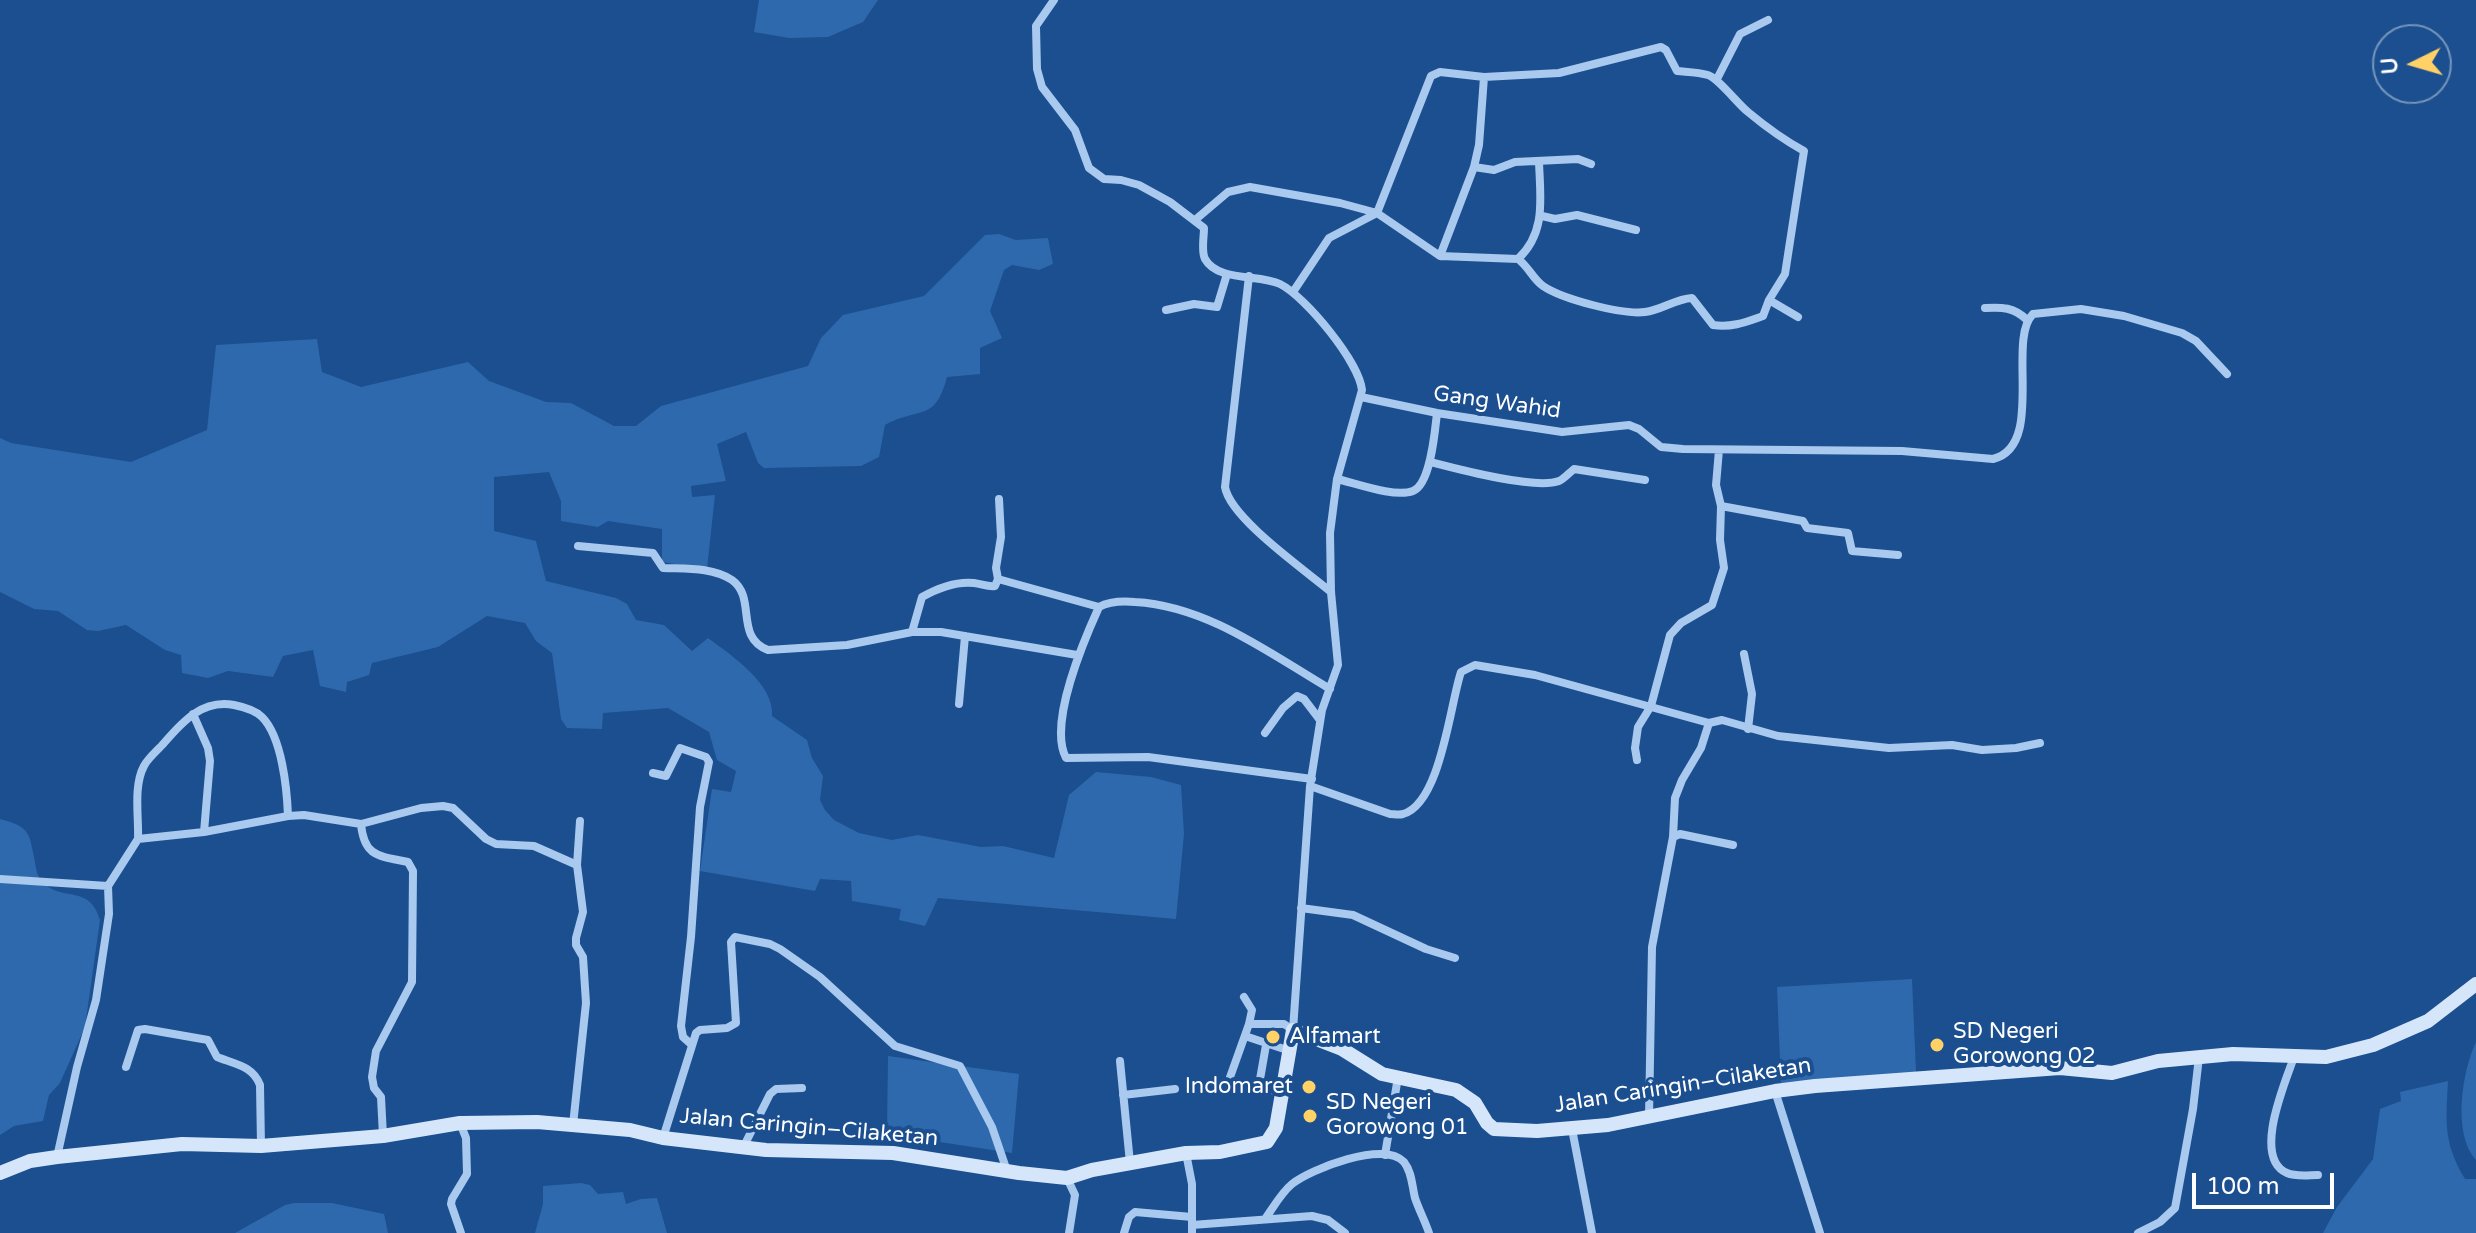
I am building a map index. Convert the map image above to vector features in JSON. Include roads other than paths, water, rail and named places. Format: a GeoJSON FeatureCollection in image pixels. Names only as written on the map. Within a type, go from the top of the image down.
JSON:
{"type":"FeatureCollection","features":[{"type":"Feature","properties":{"kind":"street"},"geometry":{"type":"LineString","coordinates":[[1054,0],[1036,26],[1037,69],[1042,87],[1075,130],[1089,168],[1104,179],[1139,185],[1195,220],[1204,228],[1203,253],[1206,260],[1227,274],[1279,284],[1293,292],[1352,363],[1361,382],[1361,397],[1337,479],[1330,533],[1331,592],[1338,665],[1320,720],[1311,782],[1293,1030],[1284,1024],[1249,1024]]}},
{"type":"Feature","properties":{"kind":"street"},"geometry":{"type":"LineString","coordinates":[[1717,79],[1740,34],[1768,20]]}},
{"type":"Feature","properties":{"kind":"street"},"geometry":{"type":"LineString","coordinates":[[1293,292],[1329,238],[1377,213],[1431,76],[1446,72],[1484,77],[1559,73],[1661,47],[1666,50],[1677,71],[1717,79],[1729,96],[1747,111],[1776,135],[1804,151],[1785,274],[1763,316],[1739,325],[1713,325],[1692,298],[1680,299],[1649,312],[1622,312],[1545,288],[1518,259]]}},
{"type":"Feature","properties":{"kind":"street"},"geometry":{"type":"LineString","coordinates":[[1440,256],[1474,167],[1479,145],[1484,77]]}},
{"type":"Feature","properties":{"kind":"street"},"geometry":{"type":"LineString","coordinates":[[1474,167],[1494,170],[1515,162],[1578,159],[1591,164]]}},
{"type":"Feature","properties":{"kind":"street"},"geometry":{"type":"LineString","coordinates":[[1195,220],[1220,197],[1244,187],[1340,203],[1377,213],[1440,256],[1518,259],[1529,249],[1542,216],[1539,161]]}},
{"type":"Feature","properties":{"kind":"street"},"geometry":{"type":"LineString","coordinates":[[1542,216],[1555,219],[1577,215],[1636,230]]}},
{"type":"Feature","properties":{"kind":"street"},"geometry":{"type":"LineString","coordinates":[[1166,310],[1194,304],[1214,309],[1227,274]]}},
{"type":"Feature","properties":{"kind":"street"},"geometry":{"type":"LineString","coordinates":[[1249,276],[1225,487],[1227,498],[1261,535],[1331,592]]}},
{"type":"Feature","properties":{"kind":"street"},"geometry":{"type":"LineString","coordinates":[[1769,300],[1798,317]]}},
{"type":"Feature","properties":{"kind":"street"},"geometry":{"type":"LineString","coordinates":[[1985,308],[2005,307],[2018,311],[2027,320],[2033,314],[2046,311],[2081,309],[2124,316],[2182,333],[2196,341],[2227,374]]}},
{"type":"Feature","properties":{"kind":"street","name":"Gang Wahid"},"geometry":{"type":"LineString","coordinates":[[1361,397],[1437,413],[1562,432],[1629,425],[1661,447],[1902,451],[1993,459],[2010,449],[2016,436],[2024,400],[2023,328],[2027,320]]}},
{"type":"Feature","properties":{"kind":"street"},"geometry":{"type":"LineString","coordinates":[[1337,479],[1391,492],[1412,491],[1419,486],[1430,462],[1437,413]]}},
{"type":"Feature","properties":{"kind":"street"},"geometry":{"type":"LineString","coordinates":[[1637,760],[1638,727],[1651,706],[1670,635],[1681,623],[1716,601],[1724,568],[1720,540],[1721,506],[1716,485],[1719,450]]}},
{"type":"Feature","properties":{"kind":"street"},"geometry":{"type":"LineString","coordinates":[[1430,462],[1469,472],[1543,483],[1561,480],[1574,469],[1645,480]]}},
{"type":"Feature","properties":{"kind":"street"},"geometry":{"type":"LineString","coordinates":[[912,632],[922,597],[939,587],[973,583],[995,586],[1001,537],[999,499]]}},
{"type":"Feature","properties":{"kind":"street"},"geometry":{"type":"LineString","coordinates":[[1721,506],[1803,521],[1807,528],[1848,533],[1852,551],[1898,555]]}},
{"type":"Feature","properties":{"kind":"street"},"geometry":{"type":"LineString","coordinates":[[578,546],[653,553],[663,568],[707,570],[733,581],[741,591],[750,637],[758,646],[768,650],[847,645],[912,632],[941,632],[1077,655]]}},
{"type":"Feature","properties":{"kind":"street"},"geometry":{"type":"LineString","coordinates":[[998,579],[1099,607],[1120,601],[1182,609],[1233,632],[1330,689]]}},
{"type":"Feature","properties":{"kind":"street"},"geometry":{"type":"LineString","coordinates":[[1099,607],[1077,655],[1061,728],[1066,758],[1148,757],[1311,782],[1390,814],[1404,814],[1429,787],[1438,767],[1459,676],[1469,666],[1535,675],[1709,723],[1722,720],[1748,729],[1802,740],[1889,748],[1952,745],[1982,750],[2040,743]]}},
{"type":"Feature","properties":{"kind":"street"},"geometry":{"type":"LineString","coordinates":[[959,704],[965,636]]}},
{"type":"Feature","properties":{"kind":"street"},"geometry":{"type":"LineString","coordinates":[[1744,654],[1752,694],[1748,729]]}},
{"type":"Feature","properties":{"kind":"street"},"geometry":{"type":"LineString","coordinates":[[1265,733],[1283,708],[1297,696],[1302,697],[1320,720]]}},
{"type":"Feature","properties":{"kind":"street"},"geometry":{"type":"LineString","coordinates":[[57,1157],[96,1000],[109,914],[108,886],[138,839],[139,785],[143,767],[184,720],[193,714],[222,703],[244,707],[261,715],[269,726],[284,769],[288,816]]}},
{"type":"Feature","properties":{"kind":"street"},"geometry":{"type":"LineString","coordinates":[[193,714],[208,748],[210,761],[204,832]]}},
{"type":"Feature","properties":{"kind":"street"},"geometry":{"type":"LineString","coordinates":[[1649,1118],[1652,947],[1673,837],[1675,798],[1701,748],[1709,723]]}},
{"type":"Feature","properties":{"kind":"street"},"geometry":{"type":"LineString","coordinates":[[653,773],[666,776],[680,748],[706,757],[709,762],[700,807],[681,1026],[683,1037],[692,1045]]}},
{"type":"Feature","properties":{"kind":"street"},"geometry":{"type":"LineString","coordinates":[[138,839],[204,832],[288,816],[304,815],[361,824],[421,808],[443,806],[453,808],[486,839],[496,844],[534,846],[577,865]]}},
{"type":"Feature","properties":{"kind":"street"},"geometry":{"type":"LineString","coordinates":[[573,1125],[586,1003],[583,957],[576,945],[583,912],[577,865],[580,821]]}},
{"type":"Feature","properties":{"kind":"street"},"geometry":{"type":"LineString","coordinates":[[361,824],[362,838],[368,850],[381,857],[408,862],[413,871],[412,982],[376,1051],[372,1077],[374,1088],[381,1097],[383,1136]]}},
{"type":"Feature","properties":{"kind":"street"},"geometry":{"type":"LineString","coordinates":[[1673,837],[1680,834],[1733,845]]}},
{"type":"Feature","properties":{"kind":"street"},"geometry":{"type":"LineString","coordinates":[[0,879],[108,886]]}},
{"type":"Feature","properties":{"kind":"street"},"geometry":{"type":"LineString","coordinates":[[1301,908],[1353,915],[1426,949],[1455,958]]}},
{"type":"Feature","properties":{"kind":"street"},"geometry":{"type":"LineString","coordinates":[[663,1138],[692,1045],[700,1030],[727,1028],[736,1023],[732,939],[770,944],[820,977],[895,1046],[960,1066],[992,1127],[1007,1171]]}},
{"type":"Feature","properties":{"kind":"street","name":"Jalan Caringin–Cilaketan"},"geometry":{"type":"LineString","coordinates":[[0,1173],[30,1161],[182,1144],[261,1146],[383,1136],[460,1123],[537,1122],[630,1130],[663,1138],[743,1148],[893,1153],[1067,1178],[1130,1163],[1186,1153],[1220,1152],[1267,1142],[1276,1128],[1293,1030],[1342,1049],[1382,1074],[1456,1090],[1475,1103],[1494,1129],[1537,1131],[1649,1118],[1775,1091],[2007,1070],[2060,1068],[2112,1073],[2158,1061],[2233,1054],[2326,1057],[2373,1045],[2428,1021],[2476,984]]}},
{"type":"Feature","properties":{"kind":"street"},"geometry":{"type":"LineString","coordinates":[[1229,1080],[1252,1010],[1244,997]]}},
{"type":"Feature","properties":{"kind":"street"},"geometry":{"type":"LineString","coordinates":[[126,1067],[138,1030],[208,1040],[217,1057],[250,1069],[256,1076],[260,1085],[261,1146]]}},
{"type":"Feature","properties":{"kind":"street"},"geometry":{"type":"LineString","coordinates":[[1245,1036],[1290,1051]]}},
{"type":"Feature","properties":{"kind":"street"},"geometry":{"type":"LineString","coordinates":[[1266,1045],[1259,1085],[1284,1092]]}},
{"type":"Feature","properties":{"kind":"street"},"geometry":{"type":"LineString","coordinates":[[2138,1233],[2160,1222],[2175,1208],[2199,1057]]}},
{"type":"Feature","properties":{"kind":"street"},"geometry":{"type":"LineString","coordinates":[[2294,1057],[2271,1132],[2271,1151],[2277,1167],[2288,1174],[2318,1175]]}},
{"type":"Feature","properties":{"kind":"street"},"geometry":{"type":"LineString","coordinates":[[1120,1061],[1130,1163]]}},
{"type":"Feature","properties":{"kind":"street"},"geometry":{"type":"LineString","coordinates":[[1385,1155],[1398,1077]]}},
{"type":"Feature","properties":{"kind":"street"},"geometry":{"type":"LineString","coordinates":[[743,1148],[770,1094],[776,1089],[802,1088]]}},
{"type":"Feature","properties":{"kind":"street"},"geometry":{"type":"LineString","coordinates":[[1123,1095],[1175,1089]]}},
{"type":"Feature","properties":{"kind":"street"},"geometry":{"type":"LineString","coordinates":[[1775,1091],[1820,1233]]}},
{"type":"Feature","properties":{"kind":"street"},"geometry":{"type":"LineString","coordinates":[[460,1123],[466,1138],[467,1174],[451,1204],[461,1233]]}},
{"type":"Feature","properties":{"kind":"street"},"geometry":{"type":"LineString","coordinates":[[1572,1129],[1592,1233]]}},
{"type":"Feature","properties":{"kind":"street"},"geometry":{"type":"LineString","coordinates":[[1186,1153],[1192,1184],[1192,1225]]}},
{"type":"Feature","properties":{"kind":"street"},"geometry":{"type":"LineString","coordinates":[[1265,1219],[1291,1185],[1319,1170],[1352,1157],[1385,1155],[1398,1158],[1409,1170],[1415,1198],[1429,1233]]}},
{"type":"Feature","properties":{"kind":"street"},"geometry":{"type":"LineString","coordinates":[[1067,1178],[1075,1195],[1069,1233]]}},
{"type":"Feature","properties":{"kind":"street"},"geometry":{"type":"LineString","coordinates":[[1124,1233],[1129,1217],[1135,1212],[1192,1225],[1320,1217],[1345,1233]]}},
{"type":"Feature","properties":{"kind":"street"},"geometry":{"type":"LineString","coordinates":[[2160,1222],[2160,1233]]}},
{"type":"Feature","properties":{"kind":"place","name":"Alfamart"},"geometry":{"type":"Point","coordinates":[1273,1037]}},
{"type":"Feature","properties":{"kind":"place","name":"SD Negeri Gorowong 02"},"geometry":{"type":"Point","coordinates":[1937,1045]}},
{"type":"Feature","properties":{"kind":"place","name":"Indomaret"},"geometry":{"type":"Point","coordinates":[1309,1087]}},
{"type":"Feature","properties":{"kind":"place","name":"SD Negeri Gorowong 01"},"geometry":{"type":"Point","coordinates":[1310,1116]}}]}
